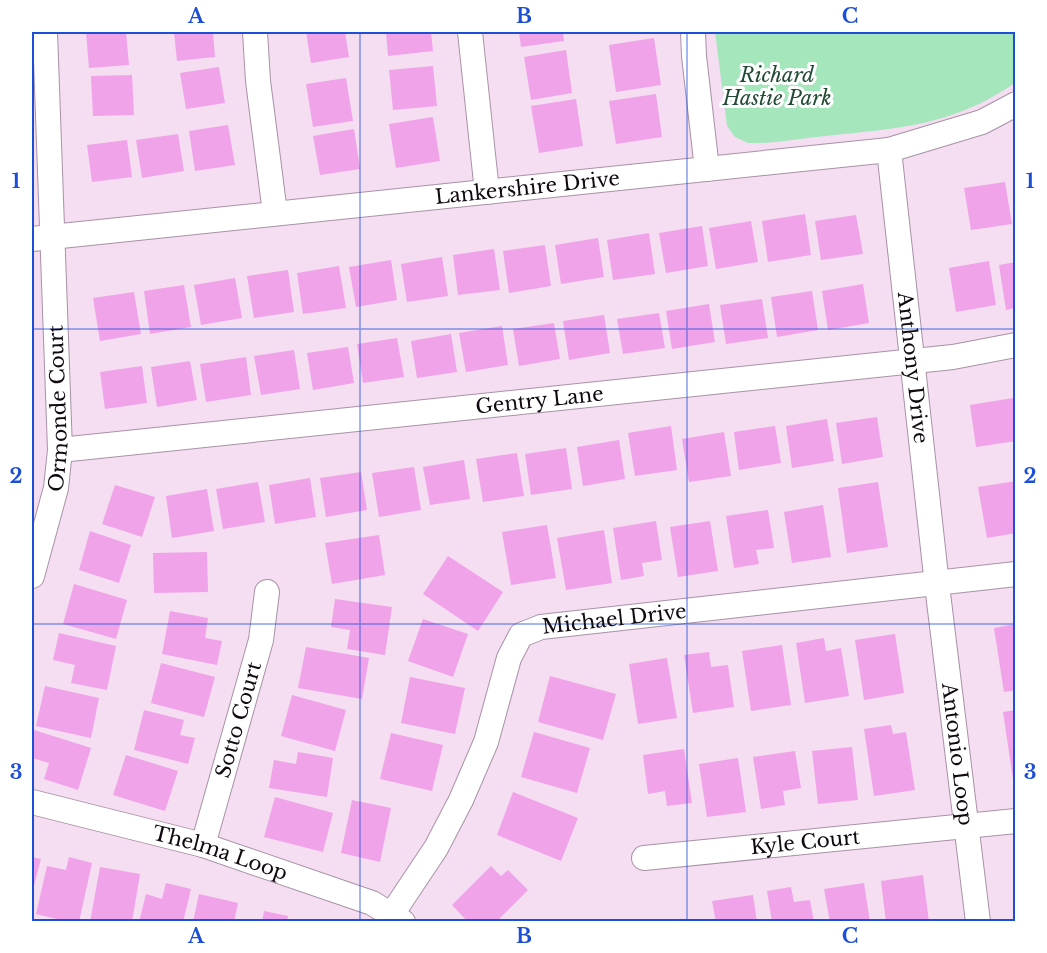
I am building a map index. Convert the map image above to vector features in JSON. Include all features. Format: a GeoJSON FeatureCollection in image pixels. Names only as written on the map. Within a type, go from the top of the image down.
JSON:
{"type":"FeatureCollection","features":[{"type":"Feature","properties":{"kind":"street","name":"Ormonde Court"},"geometry":{"type":"LineString","coordinates":[[32,576],[56,488],[60,450],[42,237],[45,32]]}},
{"type":"Feature","properties":{"kind":"street"},"geometry":{"type":"LineString","coordinates":[[255,32],[258,81],[275,213]]}},
{"type":"Feature","properties":{"kind":"street"},"geometry":{"type":"LineString","coordinates":[[470,32],[488,192]]}},
{"type":"Feature","properties":{"kind":"street"},"geometry":{"type":"LineString","coordinates":[[693,32],[707,169]]}},
{"type":"Feature","properties":{"kind":"street","name":"Lankershire Drive"},"geometry":{"type":"LineString","coordinates":[[42,237],[889,150],[982,122],[1016,104]]}},
{"type":"Feature","properties":{"kind":"street","name":"Anthony Drive"},"geometry":{"type":"LineString","coordinates":[[889,150],[938,585]]}},
{"type":"Feature","properties":{"kind":"street","name":"Gentry Lane"},"geometry":{"type":"LineString","coordinates":[[60,450],[953,357],[1016,345]]}},
{"type":"Feature","properties":{"kind":"street","name":"Michael Drive"},"geometry":{"type":"LineString","coordinates":[[398,918],[461,800],[486,742],[509,658],[521,635],[541,627],[938,585],[1016,574]]}},
{"type":"Feature","properties":{"kind":"street","name":"Antonio Loop"},"geometry":{"type":"LineString","coordinates":[[938,585],[978,921]]}},
{"type":"Feature","properties":{"kind":"street","name":"Sotto Court"},"geometry":{"type":"LineString","coordinates":[[203,844],[261,640],[267,592]]}},
{"type":"Feature","properties":{"kind":"street","name":"Thelma Loop"},"geometry":{"type":"LineString","coordinates":[[32,802],[203,844],[344,892],[372,903],[398,918]]}},
{"type":"Feature","properties":{"kind":"street","name":"Kyle Court"},"geometry":{"type":"LineString","coordinates":[[644,858],[1016,821]]}},
{"type":"Feature","properties":{"kind":"green space","name":"Richard Hastie Park"},"geometry":{"type":"Polygon","coordinates":[[[715,32],[1015,32],[1015,83],[969,108],[925,123],[778,142],[748,143],[735,137],[727,126],[715,32]]]}},
{"type":"Feature","properties":{"kind":"building"},"geometry":{"type":"Polygon","coordinates":[[[86,32],[126,32],[129,65],[89,68],[86,32]]]}},
{"type":"Feature","properties":{"kind":"building"},"geometry":{"type":"Polygon","coordinates":[[[174,32],[213,32],[215,57],[177,61],[174,32]]]}},
{"type":"Feature","properties":{"kind":"building"},"geometry":{"type":"Polygon","coordinates":[[[306,32],[345,32],[349,57],[311,63],[306,32]]]}},
{"type":"Feature","properties":{"kind":"building"},"geometry":{"type":"Polygon","coordinates":[[[386,32],[431,32],[433,51],[388,56],[386,32]]]}},
{"type":"Feature","properties":{"kind":"building"},"geometry":{"type":"Polygon","coordinates":[[[519,32],[563,32],[564,41],[521,47],[519,32]]]}},
{"type":"Feature","properties":{"kind":"building"},"geometry":{"type":"Polygon","coordinates":[[[654,38],[661,85],[616,92],[609,45],[654,38]]]}},
{"type":"Feature","properties":{"kind":"building"},"geometry":{"type":"Polygon","coordinates":[[[566,50],[572,93],[531,100],[524,57],[566,50]]]}},
{"type":"Feature","properties":{"kind":"building"},"geometry":{"type":"Polygon","coordinates":[[[433,66],[437,106],[393,110],[389,70],[433,66]]]}},
{"type":"Feature","properties":{"kind":"building"},"geometry":{"type":"Polygon","coordinates":[[[219,67],[225,103],[186,109],[180,73],[219,67]]]}},
{"type":"Feature","properties":{"kind":"building"},"geometry":{"type":"Polygon","coordinates":[[[132,75],[134,115],[93,116],[91,76],[132,75]]]}},
{"type":"Feature","properties":{"kind":"building"},"geometry":{"type":"Polygon","coordinates":[[[346,78],[353,121],[313,127],[306,84],[346,78]]]}},
{"type":"Feature","properties":{"kind":"building"},"geometry":{"type":"Polygon","coordinates":[[[656,94],[662,137],[616,144],[609,101],[656,94]]]}},
{"type":"Feature","properties":{"kind":"building"},"geometry":{"type":"Polygon","coordinates":[[[576,99],[583,146],[539,153],[531,106],[576,99]]]}},
{"type":"Feature","properties":{"kind":"building"},"geometry":{"type":"Polygon","coordinates":[[[433,117],[440,161],[396,168],[389,124],[433,117]]]}},
{"type":"Feature","properties":{"kind":"building"},"geometry":{"type":"Polygon","coordinates":[[[228,125],[235,165],[195,171],[189,131],[228,125]]]}},
{"type":"Feature","properties":{"kind":"building"},"geometry":{"type":"Polygon","coordinates":[[[354,129],[360,169],[320,175],[313,136],[354,129]]]}},
{"type":"Feature","properties":{"kind":"building"},"geometry":{"type":"Polygon","coordinates":[[[178,134],[184,171],[142,178],[136,140],[178,134]]]}},
{"type":"Feature","properties":{"kind":"building"},"geometry":{"type":"Polygon","coordinates":[[[127,140],[132,177],[92,182],[87,145],[127,140]]]}},
{"type":"Feature","properties":{"kind":"building"},"geometry":{"type":"Polygon","coordinates":[[[1005,182],[1012,224],[971,230],[964,188],[1005,182]]]}},
{"type":"Feature","properties":{"kind":"building"},"geometry":{"type":"Polygon","coordinates":[[[805,214],[811,255],[768,262],[762,221],[805,214]]]}},
{"type":"Feature","properties":{"kind":"building"},"geometry":{"type":"Polygon","coordinates":[[[856,215],[863,254],[821,260],[815,221],[856,215]]]}},
{"type":"Feature","properties":{"kind":"building"},"geometry":{"type":"Polygon","coordinates":[[[751,221],[758,262],[716,269],[709,228],[751,221]]]}},
{"type":"Feature","properties":{"kind":"building"},"geometry":{"type":"Polygon","coordinates":[[[702,226],[708,266],[666,273],[659,233],[702,226]]]}},
{"type":"Feature","properties":{"kind":"building"},"geometry":{"type":"Polygon","coordinates":[[[649,233],[655,274],[613,280],[607,240],[649,233]]]}},
{"type":"Feature","properties":{"kind":"building"},"geometry":{"type":"Polygon","coordinates":[[[598,238],[604,277],[561,284],[555,245],[598,238]]]}},
{"type":"Feature","properties":{"kind":"building"},"geometry":{"type":"Polygon","coordinates":[[[545,245],[551,286],[509,293],[503,251],[545,245]]]}},
{"type":"Feature","properties":{"kind":"building"},"geometry":{"type":"Polygon","coordinates":[[[494,249],[500,290],[458,295],[453,255],[494,249]]]}},
{"type":"Feature","properties":{"kind":"building"},"geometry":{"type":"Polygon","coordinates":[[[442,257],[448,296],[407,302],[401,264],[442,257]]]}},
{"type":"Feature","properties":{"kind":"building"},"geometry":{"type":"Polygon","coordinates":[[[391,260],[397,300],[356,307],[349,267],[391,260]]]}},
{"type":"Feature","properties":{"kind":"building"},"geometry":{"type":"Polygon","coordinates":[[[989,261],[996,305],[956,312],[949,268],[989,261]]]}},
{"type":"Feature","properties":{"kind":"building"},"geometry":{"type":"Polygon","coordinates":[[[1016,262],[1016,308],[1006,310],[999,265],[1016,262]]]}},
{"type":"Feature","properties":{"kind":"building"},"geometry":{"type":"Polygon","coordinates":[[[339,266],[346,308],[303,314],[297,273],[339,266]]]}},
{"type":"Feature","properties":{"kind":"building"},"geometry":{"type":"Polygon","coordinates":[[[288,270],[294,312],[254,318],[247,276],[288,270]]]}},
{"type":"Feature","properties":{"kind":"building"},"geometry":{"type":"Polygon","coordinates":[[[235,278],[242,318],[201,325],[194,285],[235,278]]]}},
{"type":"Feature","properties":{"kind":"building"},"geometry":{"type":"Polygon","coordinates":[[[863,284],[869,323],[828,330],[822,291],[863,284]]]}},
{"type":"Feature","properties":{"kind":"building"},"geometry":{"type":"Polygon","coordinates":[[[184,285],[191,327],[150,334],[144,291],[184,285]]]}},
{"type":"Feature","properties":{"kind":"building"},"geometry":{"type":"Polygon","coordinates":[[[812,291],[818,330],[777,337],[771,297],[812,291]]]}},
{"type":"Feature","properties":{"kind":"building"},"geometry":{"type":"Polygon","coordinates":[[[134,292],[141,334],[100,341],[93,298],[134,292]]]}},
{"type":"Feature","properties":{"kind":"building"},"geometry":{"type":"Polygon","coordinates":[[[762,299],[768,338],[726,344],[720,305],[762,299]]]}},
{"type":"Feature","properties":{"kind":"building"},"geometry":{"type":"Polygon","coordinates":[[[709,304],[715,342],[672,349],[666,311],[709,304]]]}},
{"type":"Feature","properties":{"kind":"building"},"geometry":{"type":"Polygon","coordinates":[[[659,313],[665,348],[623,354],[617,319],[659,313]]]}},
{"type":"Feature","properties":{"kind":"building"},"geometry":{"type":"Polygon","coordinates":[[[604,315],[610,353],[569,360],[563,321],[604,315]]]}},
{"type":"Feature","properties":{"kind":"building"},"geometry":{"type":"Polygon","coordinates":[[[554,323],[560,359],[519,366],[513,329],[554,323]]]}},
{"type":"Feature","properties":{"kind":"building"},"geometry":{"type":"Polygon","coordinates":[[[502,326],[508,365],[466,372],[459,333],[502,326]]]}},
{"type":"Feature","properties":{"kind":"building"},"geometry":{"type":"Polygon","coordinates":[[[451,334],[457,372],[417,378],[411,341],[451,334]]]}},
{"type":"Feature","properties":{"kind":"building"},"geometry":{"type":"Polygon","coordinates":[[[397,338],[404,377],[363,383],[357,344],[397,338]]]}},
{"type":"Feature","properties":{"kind":"building"},"geometry":{"type":"Polygon","coordinates":[[[348,347],[354,383],[313,390],[307,353],[348,347]]]}},
{"type":"Feature","properties":{"kind":"building"},"geometry":{"type":"Polygon","coordinates":[[[294,350],[300,389],[261,395],[254,356],[294,350]]]}},
{"type":"Feature","properties":{"kind":"building"},"geometry":{"type":"Polygon","coordinates":[[[246,357],[251,395],[206,402],[200,364],[246,357]]]}},
{"type":"Feature","properties":{"kind":"building"},"geometry":{"type":"Polygon","coordinates":[[[190,361],[197,400],[157,407],[151,367],[190,361]]]}},
{"type":"Feature","properties":{"kind":"building"},"geometry":{"type":"Polygon","coordinates":[[[142,366],[147,403],[105,409],[100,372],[142,366]]]}},
{"type":"Feature","properties":{"kind":"building"},"geometry":{"type":"Polygon","coordinates":[[[1013,398],[1016,441],[976,447],[970,405],[1013,398]]]}},
{"type":"Feature","properties":{"kind":"building"},"geometry":{"type":"Polygon","coordinates":[[[877,417],[883,457],[842,464],[836,423],[877,417]]]}},
{"type":"Feature","properties":{"kind":"building"},"geometry":{"type":"Polygon","coordinates":[[[827,419],[834,461],[792,468],[786,426],[827,419]]]}},
{"type":"Feature","properties":{"kind":"building"},"geometry":{"type":"Polygon","coordinates":[[[671,426],[677,470],[635,476],[628,433],[671,426]]]}},
{"type":"Feature","properties":{"kind":"building"},"geometry":{"type":"Polygon","coordinates":[[[775,426],[781,463],[739,470],[734,432],[775,426]]]}},
{"type":"Feature","properties":{"kind":"building"},"geometry":{"type":"Polygon","coordinates":[[[724,432],[731,476],[689,482],[682,439],[724,432]]]}},
{"type":"Feature","properties":{"kind":"building"},"geometry":{"type":"Polygon","coordinates":[[[619,440],[625,479],[583,486],[577,447],[619,440]]]}},
{"type":"Feature","properties":{"kind":"building"},"geometry":{"type":"Polygon","coordinates":[[[566,448],[572,489],[531,495],[525,454],[566,448]]]}},
{"type":"Feature","properties":{"kind":"building"},"geometry":{"type":"Polygon","coordinates":[[[517,453],[524,496],[483,502],[476,459],[517,453]]]}},
{"type":"Feature","properties":{"kind":"building"},"geometry":{"type":"Polygon","coordinates":[[[464,460],[470,499],[430,505],[423,467],[464,460]]]}},
{"type":"Feature","properties":{"kind":"building"},"geometry":{"type":"Polygon","coordinates":[[[414,467],[421,510],[379,517],[372,473],[414,467]]]}},
{"type":"Feature","properties":{"kind":"building"},"geometry":{"type":"Polygon","coordinates":[[[361,472],[367,510],[326,517],[320,478],[361,472]]]}},
{"type":"Feature","properties":{"kind":"building"},"geometry":{"type":"Polygon","coordinates":[[[310,478],[316,517],[275,524],[269,485],[310,478]]]}},
{"type":"Feature","properties":{"kind":"building"},"geometry":{"type":"Polygon","coordinates":[[[1016,481],[1016,533],[987,538],[978,487],[1016,481]]]}},
{"type":"Feature","properties":{"kind":"building"},"geometry":{"type":"Polygon","coordinates":[[[258,482],[265,522],[223,529],[216,489],[258,482]]]}},
{"type":"Feature","properties":{"kind":"building"},"geometry":{"type":"Polygon","coordinates":[[[878,482],[888,547],[847,553],[838,488],[878,482]]]}},
{"type":"Feature","properties":{"kind":"building"},"geometry":{"type":"Polygon","coordinates":[[[115,485],[155,497],[142,537],[102,524],[115,485]]]}},
{"type":"Feature","properties":{"kind":"building"},"geometry":{"type":"Polygon","coordinates":[[[207,489],[214,531],[172,538],[166,496],[207,489]]]}},
{"type":"Feature","properties":{"kind":"building"},"geometry":{"type":"Polygon","coordinates":[[[823,505],[831,557],[792,563],[784,512],[823,505]]]}},
{"type":"Feature","properties":{"kind":"building"},"geometry":{"type":"Polygon","coordinates":[[[768,510],[774,548],[756,550],[759,564],[734,568],[726,516],[768,510]]]}},
{"type":"Feature","properties":{"kind":"building"},"geometry":{"type":"Polygon","coordinates":[[[656,521],[662,560],[642,563],[644,576],[621,580],[613,528],[656,521]]]}},
{"type":"Feature","properties":{"kind":"building"},"geometry":{"type":"Polygon","coordinates":[[[710,521],[718,571],[678,577],[670,527],[710,521]]]}},
{"type":"Feature","properties":{"kind":"building"},"geometry":{"type":"Polygon","coordinates":[[[547,525],[556,578],[511,585],[502,532],[547,525]]]}},
{"type":"Feature","properties":{"kind":"building"},"geometry":{"type":"Polygon","coordinates":[[[604,530],[612,583],[566,590],[557,538],[604,530]]]}},
{"type":"Feature","properties":{"kind":"building"},"geometry":{"type":"Polygon","coordinates":[[[90,531],[131,545],[119,583],[79,570],[90,531]]]}},
{"type":"Feature","properties":{"kind":"building"},"geometry":{"type":"Polygon","coordinates":[[[379,535],[385,575],[332,584],[325,543],[379,535]]]}},
{"type":"Feature","properties":{"kind":"building"},"geometry":{"type":"Polygon","coordinates":[[[207,552],[208,592],[154,593],[153,553],[207,552]]]}},
{"type":"Feature","properties":{"kind":"building"},"geometry":{"type":"Polygon","coordinates":[[[448,556],[503,592],[478,631],[423,594],[448,556]]]}},
{"type":"Feature","properties":{"kind":"building"},"geometry":{"type":"Polygon","coordinates":[[[74,584],[127,600],[116,639],[63,624],[74,584]]]}},
{"type":"Feature","properties":{"kind":"building"},"geometry":{"type":"Polygon","coordinates":[[[335,599],[392,607],[385,655],[347,649],[350,630],[331,627],[335,599]]]}},
{"type":"Feature","properties":{"kind":"building"},"geometry":{"type":"Polygon","coordinates":[[[170,611],[208,618],[205,638],[222,641],[217,665],[162,654],[170,611]]]}},
{"type":"Feature","properties":{"kind":"building"},"geometry":{"type":"Polygon","coordinates":[[[423,619],[468,634],[453,677],[408,661],[423,619]]]}},
{"type":"Feature","properties":{"kind":"building"},"geometry":{"type":"Polygon","coordinates":[[[1016,624],[1016,690],[1004,692],[994,628],[1016,624]]]}},
{"type":"Feature","properties":{"kind":"building"},"geometry":{"type":"Polygon","coordinates":[[[59,633],[116,646],[107,690],[71,683],[75,665],[53,660],[59,633]]]}},
{"type":"Feature","properties":{"kind":"building"},"geometry":{"type":"Polygon","coordinates":[[[895,634],[904,693],[864,700],[855,640],[895,634]]]}},
{"type":"Feature","properties":{"kind":"building"},"geometry":{"type":"Polygon","coordinates":[[[824,638],[826,651],[841,648],[849,696],[805,703],[796,643],[824,638]]]}},
{"type":"Feature","properties":{"kind":"building"},"geometry":{"type":"Polygon","coordinates":[[[782,645],[791,705],[751,711],[742,651],[782,645]]]}},
{"type":"Feature","properties":{"kind":"building"},"geometry":{"type":"Polygon","coordinates":[[[306,647],[369,658],[362,699],[298,688],[306,647]]]}},
{"type":"Feature","properties":{"kind":"building"},"geometry":{"type":"Polygon","coordinates":[[[709,652],[711,667],[728,665],[734,707],[693,713],[684,655],[709,652]]]}},
{"type":"Feature","properties":{"kind":"building"},"geometry":{"type":"Polygon","coordinates":[[[667,658],[677,718],[638,724],[629,664],[667,658]]]}},
{"type":"Feature","properties":{"kind":"building"},"geometry":{"type":"Polygon","coordinates":[[[161,663],[215,677],[204,717],[151,703],[161,663]]]}},
{"type":"Feature","properties":{"kind":"building"},"geometry":{"type":"Polygon","coordinates":[[[550,676],[616,694],[603,740],[538,722],[550,676]]]}},
{"type":"Feature","properties":{"kind":"building"},"geometry":{"type":"Polygon","coordinates":[[[410,677],[465,688],[455,734],[401,723],[410,677]]]}},
{"type":"Feature","properties":{"kind":"building"},"geometry":{"type":"Polygon","coordinates":[[[45,686],[99,698],[91,738],[36,726],[45,686]]]}},
{"type":"Feature","properties":{"kind":"building"},"geometry":{"type":"Polygon","coordinates":[[[292,695],[346,710],[335,751],[281,736],[292,695]]]}},
{"type":"Feature","properties":{"kind":"building"},"geometry":{"type":"Polygon","coordinates":[[[144,710],[184,720],[180,735],[195,738],[188,764],[134,750],[144,710]]]}},
{"type":"Feature","properties":{"kind":"building"},"geometry":{"type":"Polygon","coordinates":[[[1016,710],[1016,778],[1013,779],[1003,712],[1016,710]]]}},
{"type":"Feature","properties":{"kind":"building"},"geometry":{"type":"Polygon","coordinates":[[[891,725],[893,734],[906,732],[915,790],[874,796],[864,729],[891,725]]]}},
{"type":"Feature","properties":{"kind":"building"},"geometry":{"type":"Polygon","coordinates":[[[34,730],[91,748],[78,790],[44,779],[49,763],[32,758],[34,730]]]}},
{"type":"Feature","properties":{"kind":"building"},"geometry":{"type":"Polygon","coordinates":[[[534,732],[590,748],[577,793],[521,777],[534,732]]]}},
{"type":"Feature","properties":{"kind":"building"},"geometry":{"type":"Polygon","coordinates":[[[391,733],[443,745],[432,791],[380,779],[391,733]]]}},
{"type":"Feature","properties":{"kind":"building"},"geometry":{"type":"Polygon","coordinates":[[[852,747],[858,800],[818,804],[812,751],[852,747]]]}},
{"type":"Feature","properties":{"kind":"building"},"geometry":{"type":"Polygon","coordinates":[[[684,749],[692,803],[667,806],[665,791],[648,794],[643,755],[684,749]]]}},
{"type":"Feature","properties":{"kind":"building"},"geometry":{"type":"Polygon","coordinates":[[[795,751],[801,788],[783,791],[785,805],[761,809],[753,757],[795,751]]]}},
{"type":"Feature","properties":{"kind":"building"},"geometry":{"type":"Polygon","coordinates":[[[298,752],[333,758],[327,797],[269,788],[274,760],[296,764],[298,752]]]}},
{"type":"Feature","properties":{"kind":"building"},"geometry":{"type":"Polygon","coordinates":[[[126,755],[178,771],[165,811],[113,795],[126,755]]]}},
{"type":"Feature","properties":{"kind":"building"},"geometry":{"type":"Polygon","coordinates":[[[738,758],[746,812],[707,817],[699,764],[738,758]]]}},
{"type":"Feature","properties":{"kind":"building"},"geometry":{"type":"Polygon","coordinates":[[[513,792],[578,818],[561,861],[497,835],[513,792]]]}},
{"type":"Feature","properties":{"kind":"building"},"geometry":{"type":"Polygon","coordinates":[[[275,797],[333,813],[323,852],[264,837],[275,797]]]}},
{"type":"Feature","properties":{"kind":"building"},"geometry":{"type":"Polygon","coordinates":[[[352,800],[391,808],[380,862],[341,853],[352,800]]]}},
{"type":"Feature","properties":{"kind":"building"},"geometry":{"type":"Polygon","coordinates":[[[32,857],[41,859],[32,893],[32,857]]]}},
{"type":"Feature","properties":{"kind":"building"},"geometry":{"type":"Polygon","coordinates":[[[69,857],[92,863],[79,922],[69,922],[36,914],[47,866],[66,870],[69,857]]]}},
{"type":"Feature","properties":{"kind":"building"},"geometry":{"type":"Polygon","coordinates":[[[491,866],[501,876],[508,870],[528,890],[496,922],[468,922],[452,905],[491,866]]]}},
{"type":"Feature","properties":{"kind":"building"},"geometry":{"type":"Polygon","coordinates":[[[100,867],[140,874],[132,922],[90,922],[100,867]]]}},
{"type":"Feature","properties":{"kind":"building"},"geometry":{"type":"Polygon","coordinates":[[[923,875],[929,922],[886,922],[881,881],[923,875]]]}},
{"type":"Feature","properties":{"kind":"building"},"geometry":{"type":"Polygon","coordinates":[[[166,883],[191,889],[183,922],[139,922],[146,894],[162,899],[166,883]]]}},
{"type":"Feature","properties":{"kind":"building"},"geometry":{"type":"Polygon","coordinates":[[[864,883],[870,922],[830,922],[824,889],[864,883]]]}},
{"type":"Feature","properties":{"kind":"building"},"geometry":{"type":"Polygon","coordinates":[[[791,887],[794,902],[810,900],[814,922],[772,922],[767,891],[791,887]]]}},
{"type":"Feature","properties":{"kind":"building"},"geometry":{"type":"Polygon","coordinates":[[[199,894],[238,903],[234,922],[193,922],[199,894]]]}},
{"type":"Feature","properties":{"kind":"building"},"geometry":{"type":"Polygon","coordinates":[[[753,895],[757,922],[716,922],[712,901],[753,895]]]}},
{"type":"Feature","properties":{"kind":"building"},"geometry":{"type":"Polygon","coordinates":[[[264,911],[288,916],[287,922],[262,922],[264,911]]]}}]}
